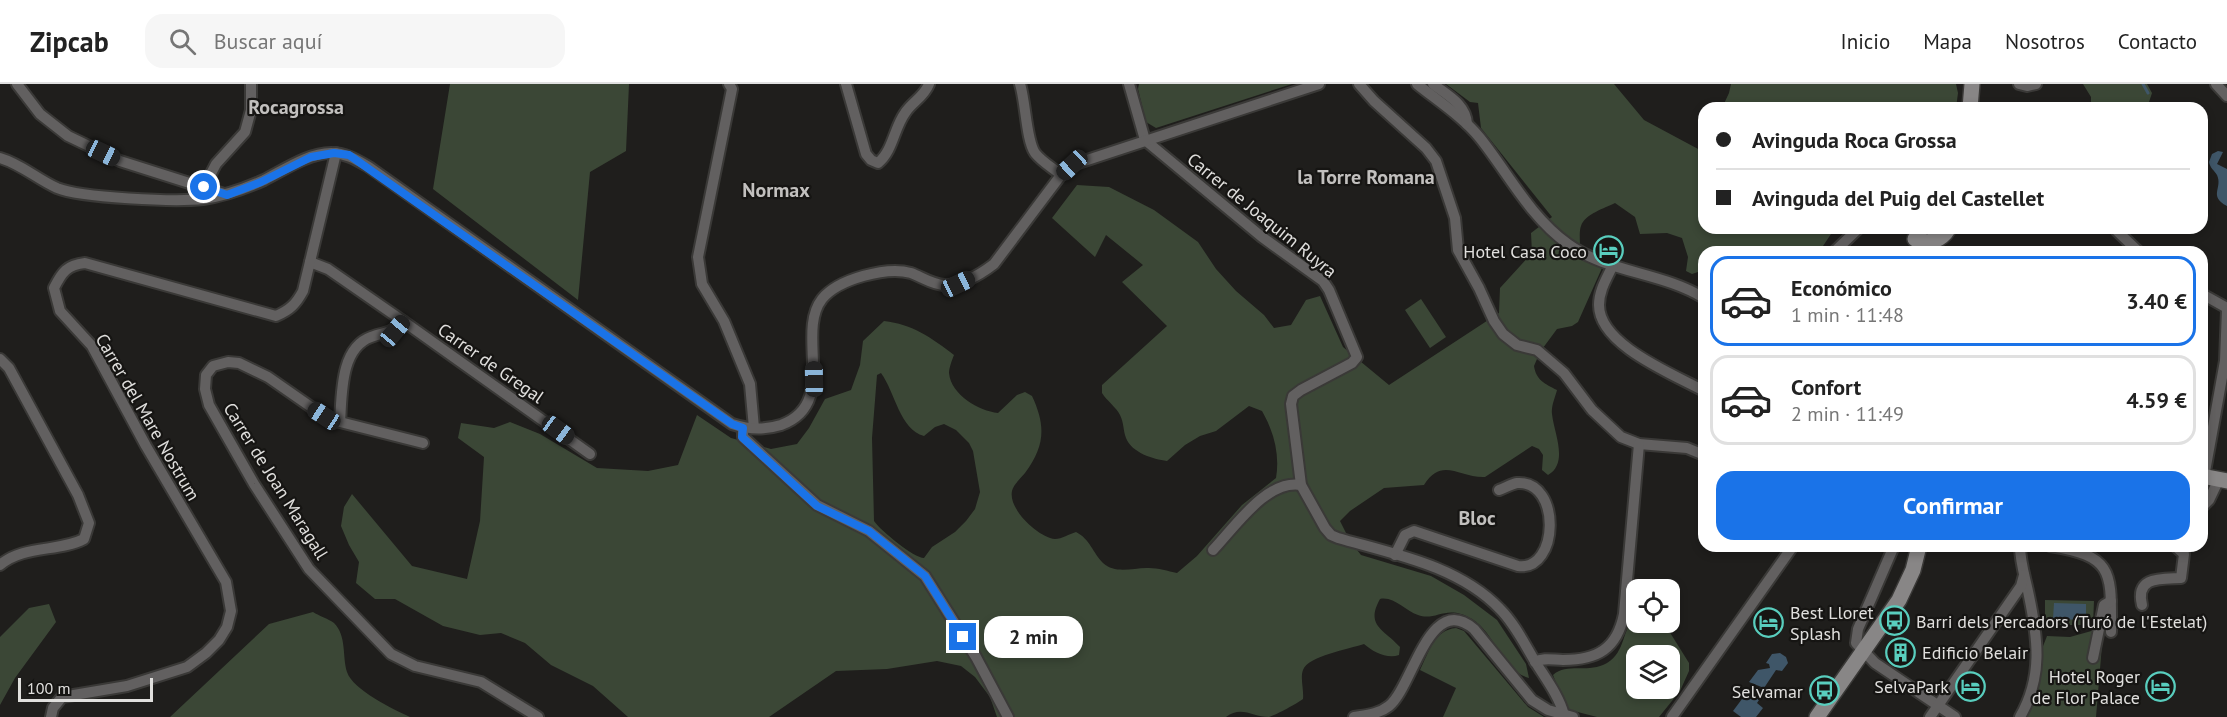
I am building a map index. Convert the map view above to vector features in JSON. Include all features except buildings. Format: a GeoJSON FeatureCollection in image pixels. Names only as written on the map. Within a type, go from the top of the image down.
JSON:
{"type":"FeatureCollection","features":[{"type":"Feature","properties":{"kind":"main road"},"geometry":{"type":"LineString","coordinates":[[1970,102],[1972,84]]}},
{"type":"Feature","properties":{"kind":"main road"},"geometry":{"type":"LineString","coordinates":[[1910,234],[1930,242],[1944,239]]}},
{"type":"Feature","properties":{"kind":"main road"},"geometry":{"type":"LineString","coordinates":[[1910,234],[1921,246]]}},
{"type":"Feature","properties":{"kind":"main road"},"geometry":{"type":"LineString","coordinates":[[1817,717],[1899,600],[1919,552]]}},
{"type":"Feature","properties":{"kind":"street"},"geometry":{"type":"LineString","coordinates":[[17,84],[40,114],[51,125],[68,136],[120,161],[225,194]]}},
{"type":"Feature","properties":{"kind":"street"},"geometry":{"type":"LineString","coordinates":[[204,187],[216,164],[245,132],[251,110],[251,84]]}},
{"type":"Feature","properties":{"kind":"street"},"geometry":{"type":"LineString","coordinates":[[729,84],[732,89],[698,256],[702,284],[724,321],[750,384],[748,428],[742,437],[817,506],[869,531],[925,576],[976,657],[1008,717]]}},
{"type":"Feature","properties":{"kind":"street"},"geometry":{"type":"LineString","coordinates":[[846,84],[866,154],[878,163],[887,152],[907,110],[921,97],[929,84]]}},
{"type":"Feature","properties":{"kind":"street"},"geometry":{"type":"LineString","coordinates":[[1020,84],[1030,140],[1035,153],[1061,175]]}},
{"type":"Feature","properties":{"kind":"street"},"geometry":{"type":"LineString","coordinates":[[1129,84],[1145,140]]}},
{"type":"Feature","properties":{"kind":"street"},"geometry":{"type":"LineString","coordinates":[[0,158],[19,165],[57,188],[87,194],[154,199],[202,199],[227,195],[324,153],[349,155],[732,424],[748,428],[767,428],[790,421],[802,409],[811,393],[814,379],[812,320],[823,297],[834,290],[866,274],[882,271],[909,273],[938,284],[958,284],[984,272],[994,264],[1061,175],[1072,165],[1318,84]]}},
{"type":"Feature","properties":{"kind":"street"},"geometry":{"type":"LineString","coordinates":[[1359,84],[1374,101],[1426,148],[1436,161],[1455,218],[1458,250],[1498,328],[1513,343],[1542,354],[1564,373],[1592,410],[1629,442],[1687,448],[1698,453]]}},
{"type":"Feature","properties":{"kind":"street"},"geometry":{"type":"LineString","coordinates":[[1419,84],[1467,124],[1480,138],[1527,202],[1564,242],[1581,252],[1613,265],[1682,286],[1698,295]]}},
{"type":"Feature","properties":{"kind":"street"},"geometry":{"type":"LineString","coordinates":[[1433,84],[1462,107],[1467,117],[1467,124]]}},
{"type":"Feature","properties":{"kind":"street"},"geometry":{"type":"LineString","coordinates":[[2019,84],[2027,86],[2036,84]]}},
{"type":"Feature","properties":{"kind":"street"},"geometry":{"type":"LineString","coordinates":[[2216,84],[2227,96]]}},
{"type":"Feature","properties":{"kind":"street","name":"Carrer de Joaquim Ruyra"},"geometry":{"type":"LineString","coordinates":[[1145,140],[1262,237],[1323,281],[1329,290],[1357,357],[1352,363],[1293,396],[1291,404],[1301,485],[1325,528],[1331,535],[1447,572],[1493,602],[1508,618],[1562,704],[1564,715]]}},
{"type":"Feature","properties":{"kind":"street","name":"Carrer del Mare Nostrum"},"geometry":{"type":"LineString","coordinates":[[51,717],[53,708],[62,696],[127,686],[188,667],[219,640],[227,627],[231,611],[226,582],[146,446],[92,346],[60,311],[54,288],[62,272],[72,265],[85,263],[276,316],[288,311],[303,291],[336,153]]}},
{"type":"Feature","properties":{"kind":"street"},"geometry":{"type":"LineString","coordinates":[[1840,246],[1853,234]]}},
{"type":"Feature","properties":{"kind":"street"},"geometry":{"type":"LineString","coordinates":[[2120,234],[2133,246]]}},
{"type":"Feature","properties":{"kind":"street","name":"Carrer de Gregal"},"geometry":{"type":"LineString","coordinates":[[310,262],[328,269],[591,454]]}},
{"type":"Feature","properties":{"kind":"street"},"geometry":{"type":"LineString","coordinates":[[1613,265],[1602,287],[1599,303],[1606,328],[1618,341],[1698,388]]}},
{"type":"Feature","properties":{"kind":"street"},"geometry":{"type":"LineString","coordinates":[[2208,298],[2227,309],[2225,361],[2213,478],[2208,501]]}},
{"type":"Feature","properties":{"kind":"street"},"geometry":{"type":"LineString","coordinates":[[340,422],[346,369],[355,348],[371,337],[395,331],[403,321]]}},
{"type":"Feature","properties":{"kind":"street"},"geometry":{"type":"LineString","coordinates":[[0,359],[9,368],[73,485],[89,523],[84,539],[77,543],[50,546],[17,556],[0,565]]}},
{"type":"Feature","properties":{"kind":"street","name":"Carrer de Joan Maragall"},"geometry":{"type":"LineString","coordinates":[[423,443],[324,416],[268,377],[239,363],[228,362],[213,366],[206,375],[205,388],[209,405],[254,484],[309,569],[391,654],[415,666],[481,682],[538,717]]}},
{"type":"Feature","properties":{"kind":"street"},"geometry":{"type":"LineString","coordinates":[[1535,662],[1545,659],[1566,660],[1589,657],[1602,652],[1613,642],[1620,628],[1624,614],[1639,444]]}},
{"type":"Feature","properties":{"kind":"street"},"geometry":{"type":"LineString","coordinates":[[1395,555],[1405,535],[1414,531],[1518,566],[1524,567],[1534,563],[1540,558],[1547,543],[1550,515],[1545,501],[1537,491],[1525,484],[1512,484],[1499,490]]}},
{"type":"Feature","properties":{"kind":"street"},"geometry":{"type":"LineString","coordinates":[[1213,550],[1271,490],[1285,485],[1301,485]]}},
{"type":"Feature","properties":{"kind":"street"},"geometry":{"type":"LineString","coordinates":[[1672,717],[1790,552]]}},
{"type":"Feature","properties":{"kind":"street"},"geometry":{"type":"LineString","coordinates":[[1891,552],[1856,634],[1856,643],[1875,663],[1955,717]]}},
{"type":"Feature","properties":{"kind":"street"},"geometry":{"type":"LineString","coordinates":[[2020,717],[2032,694],[2037,674],[2036,640],[2021,552]]}},
{"type":"Feature","properties":{"kind":"street"},"geometry":{"type":"LineString","coordinates":[[2078,552],[2098,561],[2108,576],[2111,632]]}},
{"type":"Feature","properties":{"kind":"street"},"geometry":{"type":"LineString","coordinates":[[2142,605],[2140,597],[2148,582],[2156,579],[2181,578],[2184,554],[2182,552]]}},
{"type":"Feature","properties":{"kind":"street"},"geometry":{"type":"LineString","coordinates":[[1930,717],[2021,586],[2024,575]]}},
{"type":"Feature","properties":{"kind":"street"},"geometry":{"type":"LineString","coordinates":[[2017,591],[2022,590],[2029,596]]}},
{"type":"Feature","properties":{"kind":"street"},"geometry":{"type":"LineString","coordinates":[[2093,658],[2104,605],[2111,600]]}},
{"type":"Feature","properties":{"kind":"street"},"geometry":{"type":"LineString","coordinates":[[1354,717],[1378,712],[1394,702],[1430,635],[1441,624],[1455,620],[1468,624],[1474,629],[1514,680],[1536,703],[1564,715]]}},
{"type":"Feature","properties":{"kind":"street"},"geometry":{"type":"LineString","coordinates":[[1543,675],[1566,660]]}},
{"type":"Feature","properties":{"kind":"street"},"geometry":{"type":"LineString","coordinates":[[1536,703],[1547,698],[1552,689]]}},
{"type":"Feature","properties":{"kind":"green space"},"geometry":{"type":"Polygon","coordinates":[[[450,84],[629,84],[626,151],[590,172],[578,300],[433,189],[450,84]]]}},
{"type":"Feature","properties":{"kind":"green space"},"geometry":{"type":"Polygon","coordinates":[[[1139,84],[1292,84],[1156,128],[1146,122],[1138,89],[1139,84]]]}},
{"type":"Feature","properties":{"kind":"green space"},"geometry":{"type":"Polygon","coordinates":[[[1446,84],[1614,84],[1644,120],[1698,149],[1698,234],[1831,234],[1823,246],[1698,246],[1698,272],[1692,274],[1686,271],[1688,257],[1682,238],[1667,233],[1640,234],[1635,217],[1615,203],[1596,212],[1581,226],[1580,246],[1607,262],[1602,268],[1578,322],[1572,326],[1557,329],[1540,352],[1534,366],[1539,378],[1557,390],[1552,411],[1559,455],[1554,470],[1548,475],[1542,470],[1543,455],[1539,449],[1532,446],[1485,477],[1444,470],[1431,476],[1424,485],[1384,488],[1350,511],[1340,521],[1350,541],[1361,555],[1431,576],[1464,595],[1497,620],[1526,664],[1529,678],[1512,668],[1487,633],[1472,619],[1455,613],[1424,617],[1395,602],[1380,599],[1376,608],[1376,621],[1378,626],[1400,647],[1399,655],[1380,654],[1364,644],[1321,657],[1306,665],[1303,670],[1303,699],[1269,717],[1237,712],[1226,717],[997,717],[990,697],[975,677],[961,666],[937,661],[887,669],[836,671],[769,717],[628,717],[593,686],[551,665],[525,643],[501,633],[480,635],[443,626],[395,599],[375,599],[356,583],[359,562],[341,526],[344,507],[352,494],[412,566],[467,579],[480,521],[484,457],[458,438],[461,423],[494,428],[510,422],[540,434],[597,468],[648,471],[678,465],[697,415],[731,438],[771,449],[797,444],[825,399],[851,390],[860,365],[863,341],[884,321],[904,325],[921,333],[954,355],[949,371],[951,381],[960,395],[975,405],[998,413],[1017,395],[1025,392],[1032,396],[1040,417],[1040,445],[1032,463],[1014,486],[1012,498],[1019,514],[1033,528],[1055,539],[1076,532],[1085,538],[1103,563],[1114,569],[1152,568],[1177,573],[1197,556],[1242,505],[1276,478],[1277,461],[1273,435],[1262,411],[1249,406],[1216,431],[1200,436],[1185,445],[1167,461],[1149,457],[1133,448],[1126,438],[1120,415],[1102,393],[1102,385],[1167,326],[1122,282],[1143,265],[1106,235],[1095,257],[1052,218],[1077,185],[1109,187],[1154,210],[1198,242],[1216,269],[1236,291],[1264,315],[1274,328],[1291,325],[1306,300],[1320,296],[1343,347],[1389,385],[1499,313],[1500,288],[1532,253],[1531,233],[1552,217],[1481,128],[1478,103],[1470,102],[1446,84]],[[881,373],[877,375],[872,438],[874,521],[898,543],[913,554],[924,558],[932,547],[955,532],[966,521],[975,509],[980,492],[973,451],[969,443],[956,430],[944,424],[935,427],[924,436],[909,426],[881,373]]]}},
{"type":"Feature","properties":{"kind":"green space"},"geometry":{"type":"Polygon","coordinates":[[[1731,84],[1956,84],[1958,93],[1957,102],[1725,102],[1731,84]]]}},
{"type":"Feature","properties":{"kind":"green space"},"geometry":{"type":"Polygon","coordinates":[[[2083,84],[2147,84],[2152,93],[2149,102],[2091,102],[2091,97],[2083,84]]]}},
{"type":"Feature","properties":{"kind":"green space"},"geometry":{"type":"Polygon","coordinates":[[[1421,299],[1446,337],[1430,348],[1405,310],[1421,299]]]}},
{"type":"Feature","properties":{"kind":"green space"},"geometry":{"type":"Polygon","coordinates":[[[2106,597],[2096,717],[2025,717],[2040,654],[2047,636],[2070,637],[2095,630],[2102,602],[2106,597]]]}},
{"type":"Feature","properties":{"kind":"green space"},"geometry":{"type":"Polygon","coordinates":[[[2045,600],[2094,601],[2093,625],[2045,625],[2045,600]]]}},
{"type":"Feature","properties":{"kind":"green space"},"geometry":{"type":"Polygon","coordinates":[[[49,604],[56,622],[15,678],[0,705],[0,637],[29,608],[49,604]]]}},
{"type":"Feature","properties":{"kind":"green space"},"geometry":{"type":"Polygon","coordinates":[[[313,612],[334,623],[338,628],[343,640],[347,672],[357,686],[410,717],[170,717],[269,624],[313,612]]]}},
{"type":"Feature","properties":{"kind":"green space"},"geometry":{"type":"Polygon","coordinates":[[[1456,628],[1464,631],[1528,707],[1544,717],[1443,717],[1456,688],[1420,670],[1437,637],[1456,628]]]}},
{"type":"Feature","properties":{"kind":"green space"},"geometry":{"type":"Polygon","coordinates":[[[1626,632],[1670,633],[1678,645],[1626,645],[1626,699],[1674,699],[1659,717],[1597,717],[1566,709],[1553,675],[1565,669],[1600,666],[1613,658],[1621,646],[1626,632]]]}},
{"type":"Feature","properties":{"kind":"green space"},"geometry":{"type":"Polygon","coordinates":[[[1680,649],[1689,663],[1689,671],[1680,691],[1680,649]]]}},
{"type":"Feature","properties":{"kind":"water"},"geometry":{"type":"Polygon","coordinates":[[[2218,151],[2223,152],[2217,164],[2227,169],[2227,206],[2218,199],[2217,175],[2209,162],[2212,154],[2218,151]]]}},
{"type":"Feature","properties":{"kind":"water"},"geometry":{"type":"Polygon","coordinates":[[[2054,603],[2086,604],[2086,620],[2053,619],[2054,603]]]}},
{"type":"Feature","properties":{"kind":"water"},"geometry":{"type":"Polygon","coordinates":[[[1780,653],[1786,657],[1788,663],[1782,671],[1776,670],[1764,688],[1749,682],[1758,670],[1770,668],[1766,663],[1772,654],[1780,653]]]}},
{"type":"Feature","properties":{"kind":"water"},"geometry":{"type":"Polygon","coordinates":[[[1748,691],[1759,700],[1757,703],[1763,708],[1756,717],[1741,717],[1733,711],[1748,691]]]}},
{"type":"Feature","properties":{"kind":"waterway"},"geometry":{"type":"LineString","coordinates":[[2143,84],[2148,93]]}},
{"type":"Feature","properties":{"kind":"place","name":"Hotel Casa Coco"},"geometry":{"type":"Point","coordinates":[1608,251]}},
{"type":"Feature","properties":{"kind":"place","name":"Barri dels Percadors (Turó de l'Estelat)"},"geometry":{"type":"Point","coordinates":[1895,621]}},
{"type":"Feature","properties":{"kind":"place","name":"Best Lloret Splash"},"geometry":{"type":"Point","coordinates":[1769,622]}},
{"type":"Feature","properties":{"kind":"place","name":"Edificio Belair"},"geometry":{"type":"Point","coordinates":[1901,652]}},
{"type":"Feature","properties":{"kind":"place","name":"SelvaPark"},"geometry":{"type":"Point","coordinates":[1970,686]}},
{"type":"Feature","properties":{"kind":"place","name":"Hotel Roger de Flor Palace"},"geometry":{"type":"Point","coordinates":[2161,686]}},
{"type":"Feature","properties":{"kind":"place","name":"Selvamar"},"geometry":{"type":"Point","coordinates":[1824,691]}},
{"type":"Feature","properties":{"kind":"district","name":"Rocagrossa"},"geometry":{"type":"Point","coordinates":[296,107]}},
{"type":"Feature","properties":{"kind":"district","name":"la Torre Romana"},"geometry":{"type":"Point","coordinates":[1366,177]}},
{"type":"Feature","properties":{"kind":"district","name":"Normax"},"geometry":{"type":"Point","coordinates":[776,190]}},
{"type":"Feature","properties":{"kind":"district","name":"Bloc"},"geometry":{"type":"Point","coordinates":[1477,518]}},
{"type":"Feature","properties":{"kind":"route"},"geometry":{"type":"LineString","coordinates":[[204,187],[227,195],[261,182],[311,157],[324,153],[349,155],[732,424],[743,428],[742,437],[817,506],[869,531],[925,576],[963,637]]}}]}
